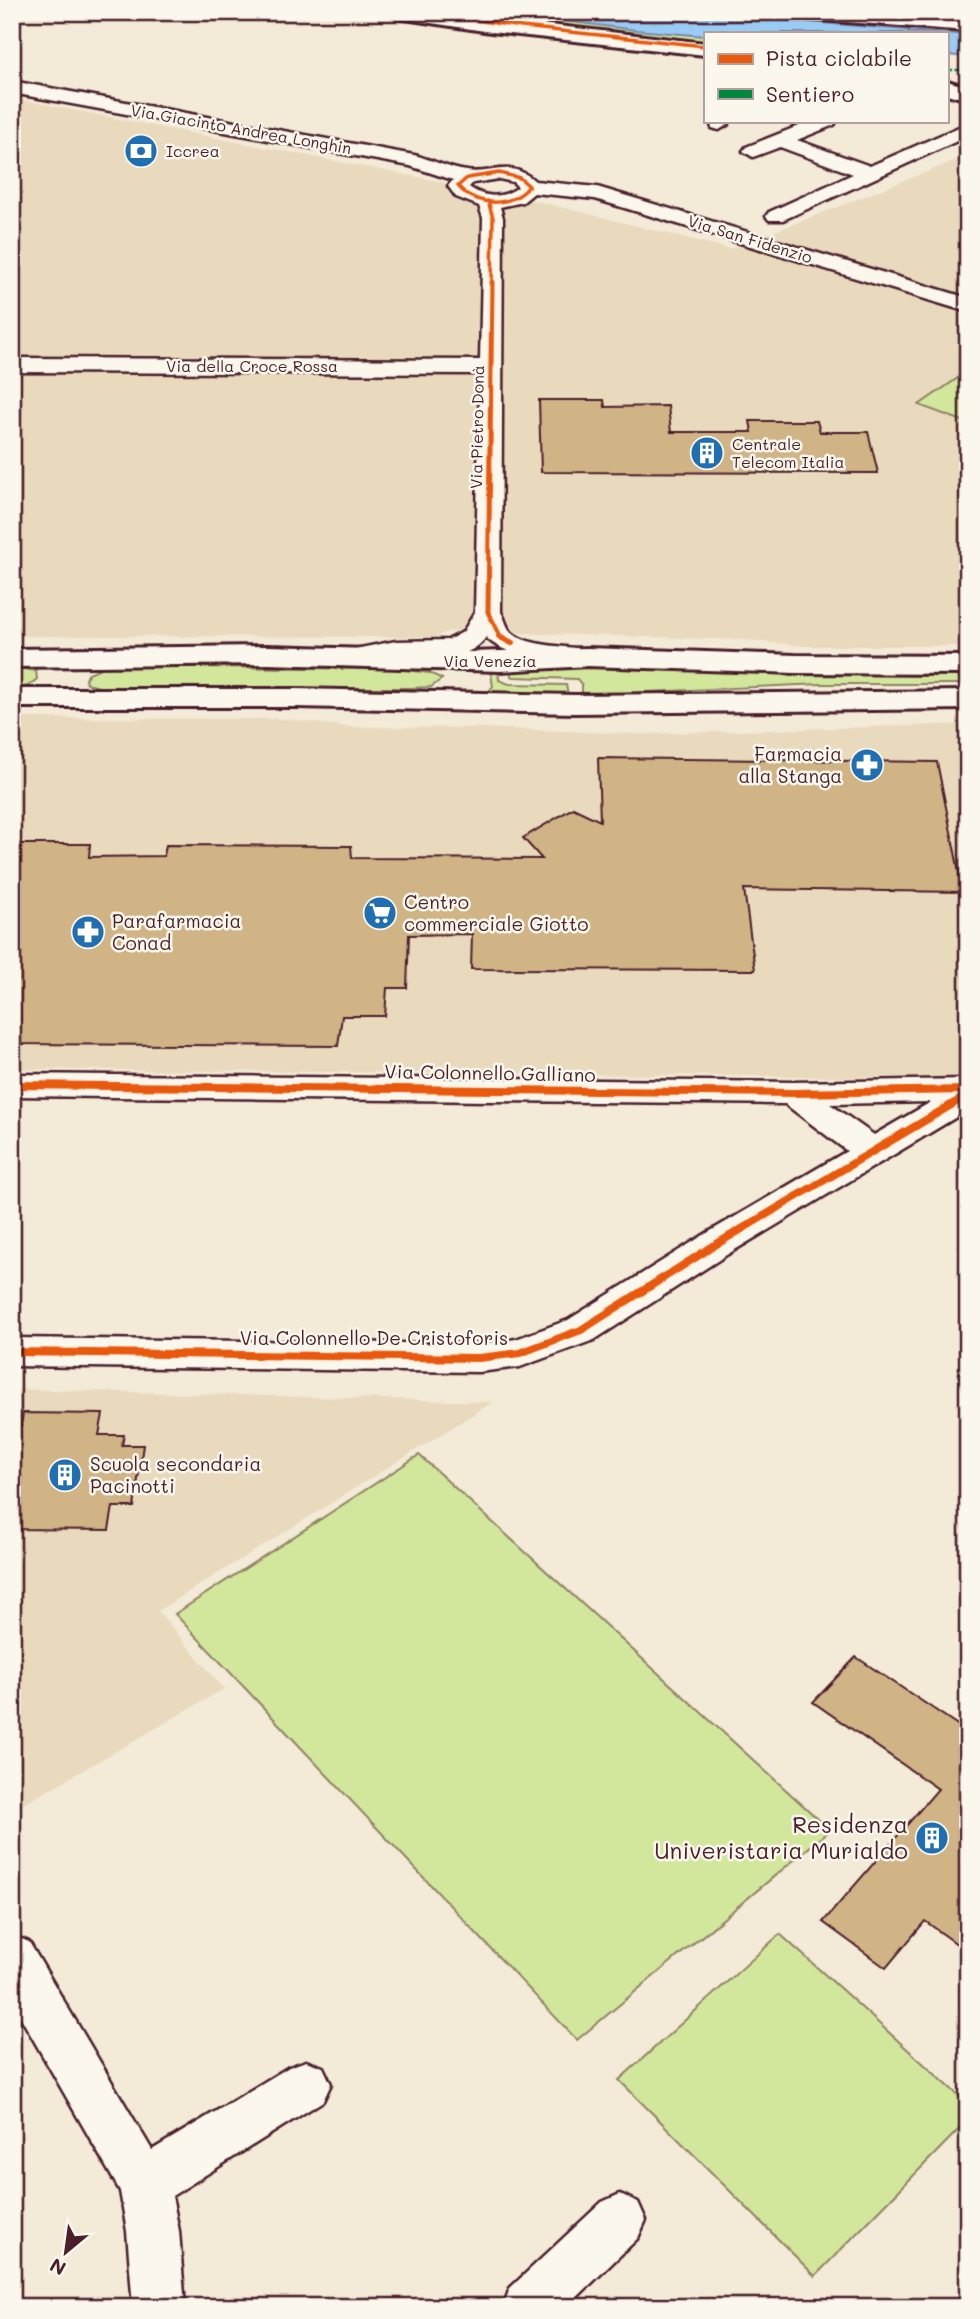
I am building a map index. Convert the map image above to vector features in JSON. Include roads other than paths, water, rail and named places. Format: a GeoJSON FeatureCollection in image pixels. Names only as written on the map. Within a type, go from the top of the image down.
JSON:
{"type":"FeatureCollection","features":[{"type":"Feature","properties":{"kind":"main road"},"geometry":{"type":"LineString","coordinates":[[398,12],[491,26],[704,49]]}},
{"type":"Feature","properties":{"kind":"main road"},"geometry":{"type":"LineString","coordinates":[[793,12],[968,25]]}},
{"type":"Feature","properties":{"kind":"main road"},"geometry":{"type":"LineString","coordinates":[[948,87],[968,94]]}},
{"type":"Feature","properties":{"kind":"main road","name":"Via Venezia"},"geometry":{"type":"LineString","coordinates":[[12,658],[355,657],[432,662],[554,661],[588,657],[796,664],[968,665]]}},
{"type":"Feature","properties":{"kind":"main road"},"geometry":{"type":"LineString","coordinates":[[430,700],[459,693],[471,683],[468,672],[458,667],[432,662]]}},
{"type":"Feature","properties":{"kind":"main road"},"geometry":{"type":"LineString","coordinates":[[12,698],[430,700],[575,704],[968,701]]}},
{"type":"Feature","properties":{"kind":"street","name":"Via Giacinto Andrea Longhin"},"geometry":{"type":"LineString","coordinates":[[12,87],[414,161],[467,178]]}},
{"type":"Feature","properties":{"kind":"street"},"geometry":{"type":"LineString","coordinates":[[948,94],[968,94]]}},
{"type":"Feature","properties":{"kind":"street"},"geometry":{"type":"LineString","coordinates":[[753,151],[824,122]]}},
{"type":"Feature","properties":{"kind":"street"},"geometry":{"type":"LineString","coordinates":[[776,216],[968,129]]}},
{"type":"Feature","properties":{"kind":"street"},"geometry":{"type":"LineString","coordinates":[[779,140],[870,173]]}},
{"type":"Feature","properties":{"kind":"street","name":"Via San Fidenzio"},"geometry":{"type":"LineString","coordinates":[[467,178],[488,173],[511,175],[520,178],[529,186],[597,193],[968,305]]}},
{"type":"Feature","properties":{"kind":"street"},"geometry":{"type":"LineString","coordinates":[[467,178],[458,187],[460,191],[466,196],[488,201],[517,197],[524,194],[529,186]]}},
{"type":"Feature","properties":{"kind":"street","name":"Via Pietro Donà"},"geometry":{"type":"LineString","coordinates":[[488,201],[493,218],[488,612]]}},
{"type":"Feature","properties":{"kind":"street","name":"Via della Croce Rossa"},"geometry":{"type":"LineString","coordinates":[[12,365],[492,367]]}},
{"type":"Feature","properties":{"kind":"street"},"geometry":{"type":"LineString","coordinates":[[355,657],[396,649],[451,648],[474,637],[488,612]]}},
{"type":"Feature","properties":{"kind":"street"},"geometry":{"type":"LineString","coordinates":[[488,612],[500,637],[512,643],[588,657]]}},
{"type":"Feature","properties":{"kind":"street","name":"Via Colonnello Galliano"},"geometry":{"type":"LineString","coordinates":[[12,1085],[793,1093],[968,1092]]}},
{"type":"Feature","properties":{"kind":"street","name":"Via Colonnello De Cristoforis"},"geometry":{"type":"LineString","coordinates":[[12,1352],[479,1358],[520,1353],[580,1330],[968,1092]]}},
{"type":"Feature","properties":{"kind":"street"},"geometry":{"type":"LineString","coordinates":[[793,1093],[871,1151]]}},
{"type":"Feature","properties":{"kind":"street"},"geometry":{"type":"LineString","coordinates":[[12,1957],[144,2184],[153,2231],[159,2307]]}},
{"type":"Feature","properties":{"kind":"street"},"geometry":{"type":"LineString","coordinates":[[144,2184],[306,2084]]}},
{"type":"Feature","properties":{"kind":"street"},"geometry":{"type":"LineString","coordinates":[[530,2307],[620,2220]]}},
{"type":"Feature","properties":{"kind":"water"},"geometry":{"type":"Polygon","coordinates":[[[492,12],[687,12],[932,32],[704,32],[704,36],[492,12]]]}},
{"type":"Feature","properties":{"kind":"water"},"geometry":{"type":"Polygon","coordinates":[[[948,33],[968,35],[968,57],[948,55],[948,33]]]}},
{"type":"Feature","properties":{"kind":"place","name":"Iccrea"},"geometry":{"type":"Point","coordinates":[141,151]}},
{"type":"Feature","properties":{"kind":"place","name":"Centrale Telecom Italia"},"geometry":{"type":"Point","coordinates":[707,453]}},
{"type":"Feature","properties":{"kind":"place","name":"Farmacia alla Stanga"},"geometry":{"type":"Point","coordinates":[867,765]}},
{"type":"Feature","properties":{"kind":"place","name":"Centro commerciale Giotto"},"geometry":{"type":"Point","coordinates":[380,913]}},
{"type":"Feature","properties":{"kind":"place","name":"Parafarmacia Conad"},"geometry":{"type":"Point","coordinates":[88,932]}},
{"type":"Feature","properties":{"kind":"place","name":"Scuola secondaria Pacinotti"},"geometry":{"type":"Point","coordinates":[65,1475]}},
{"type":"Feature","properties":{"kind":"place","name":"Residenza Univeristaria Murialdo"},"geometry":{"type":"Point","coordinates":[932,1838]}}]}
